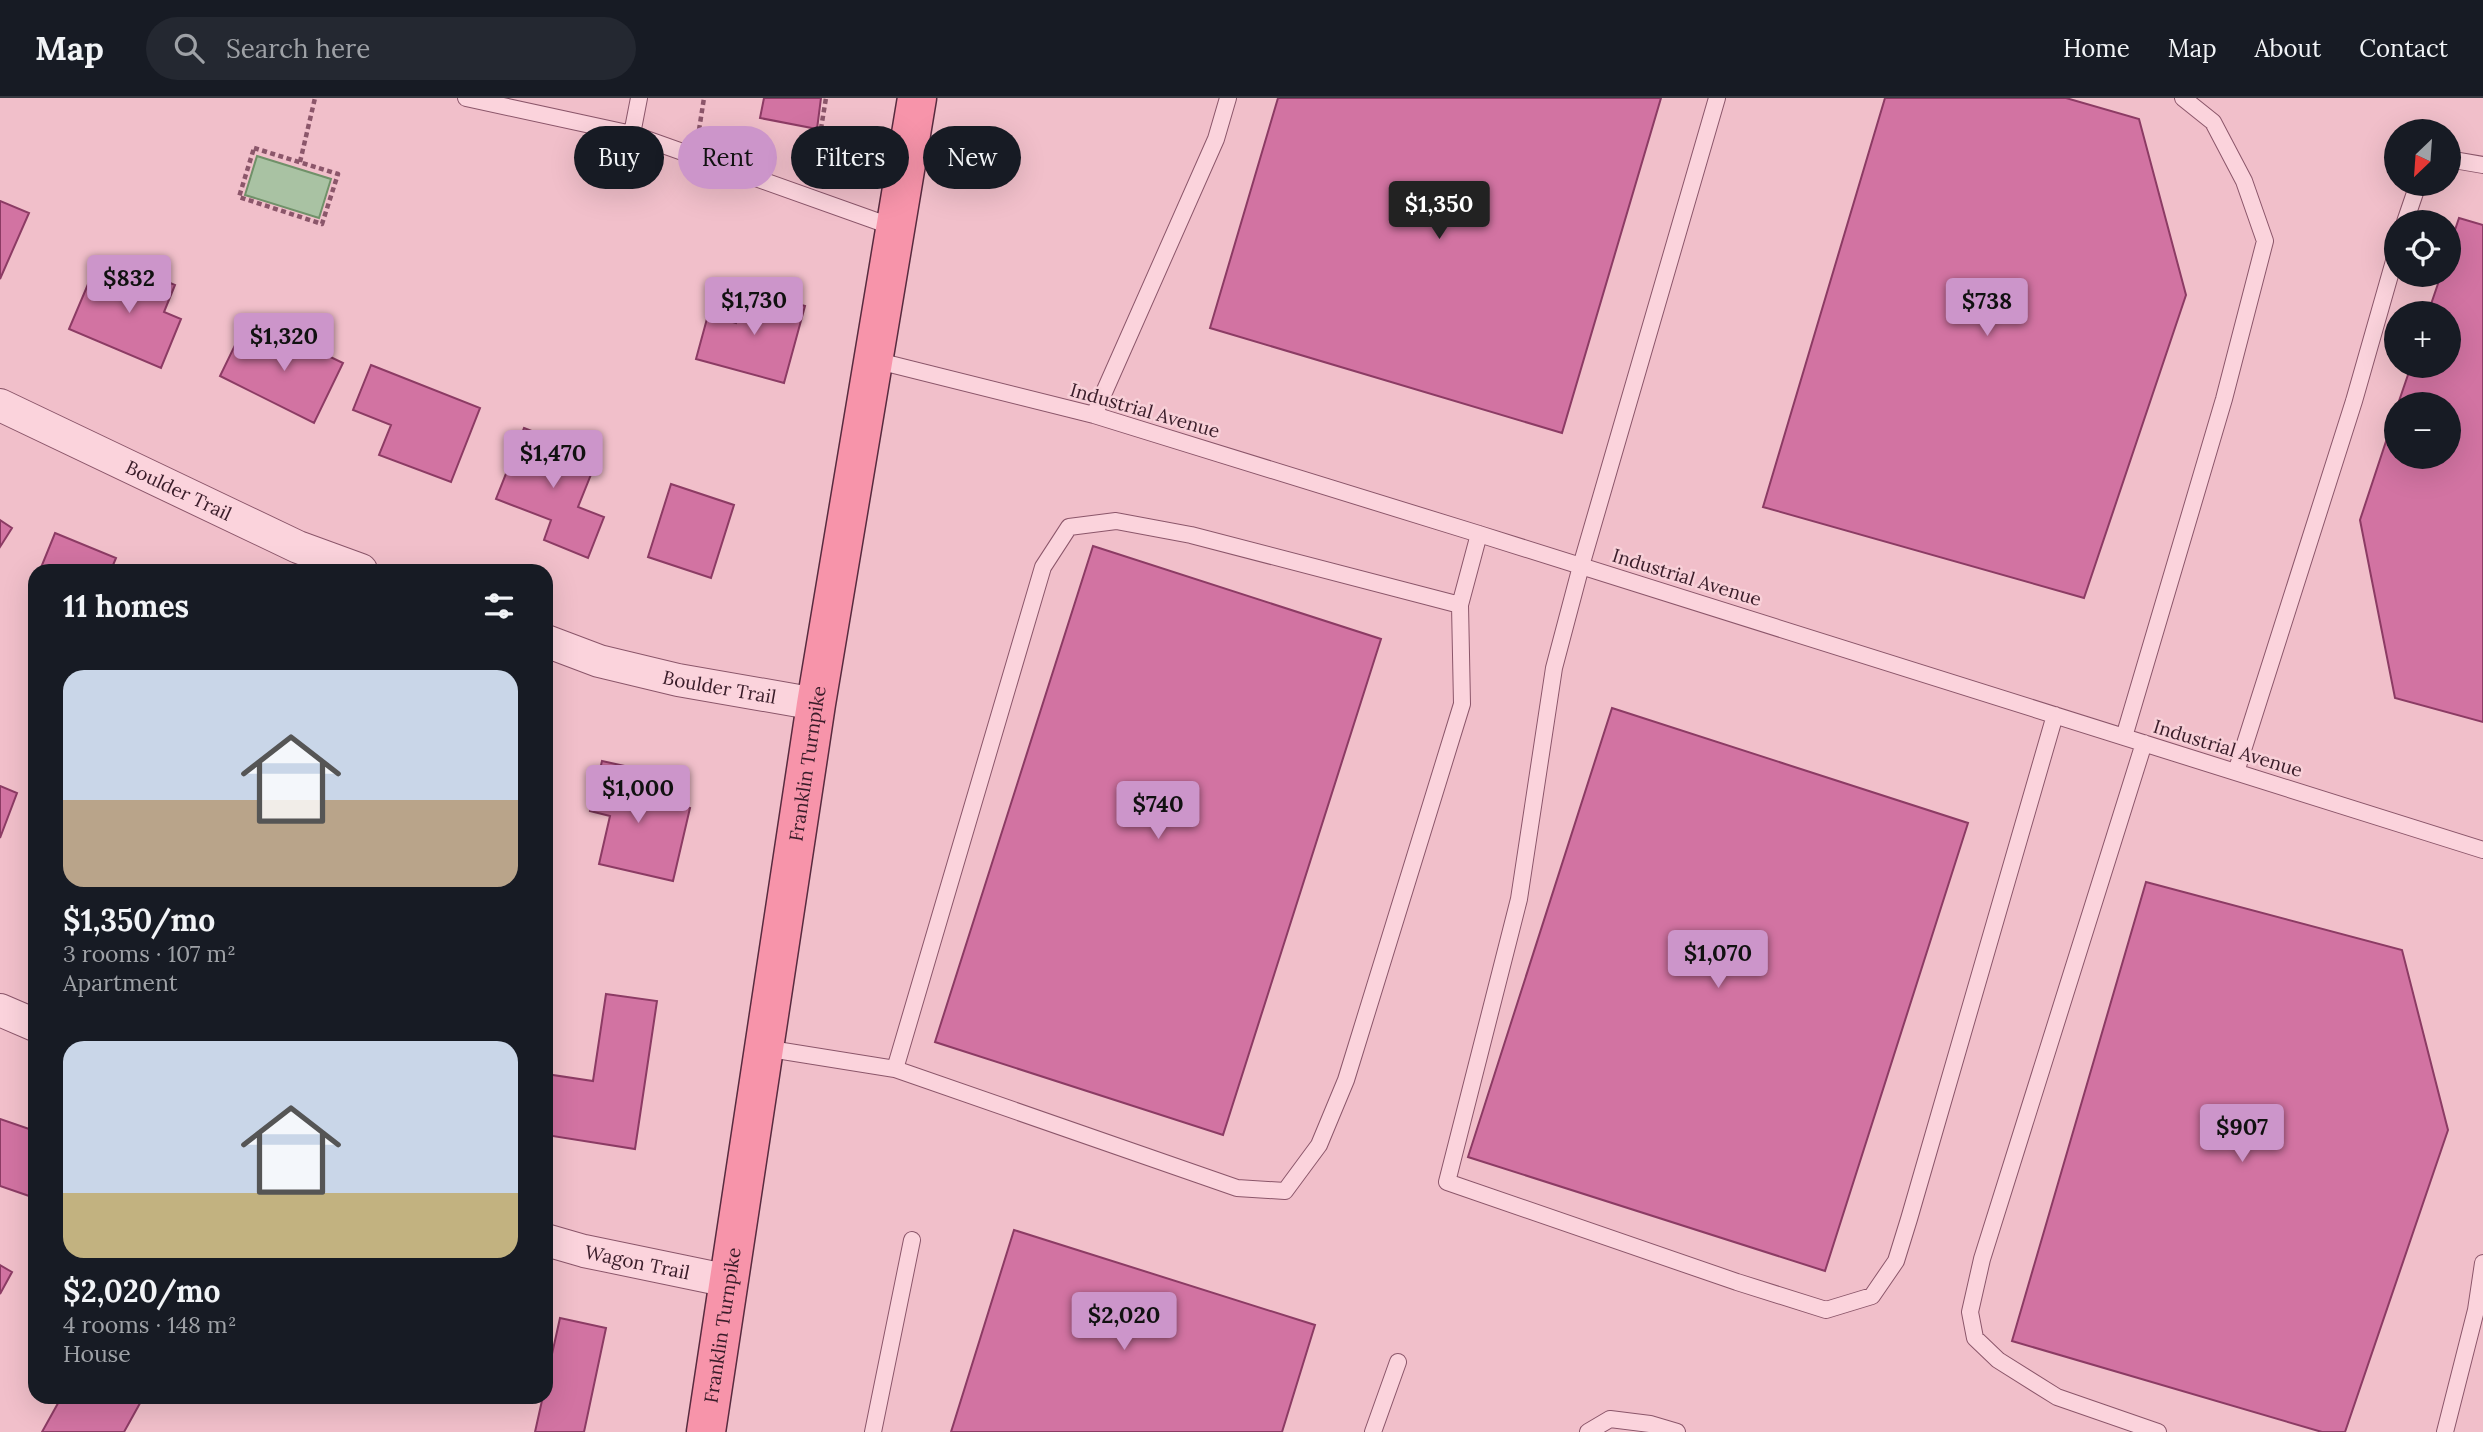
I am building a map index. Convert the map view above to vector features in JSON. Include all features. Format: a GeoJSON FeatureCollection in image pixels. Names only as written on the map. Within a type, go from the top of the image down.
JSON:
{"type":"FeatureCollection","features":[{"type":"Feature","properties":{"kind":"main road","name":"Franklin Turnpike"},"geometry":{"type":"LineString","coordinates":[[706,1432],[816,704],[917,98]]}},
{"type":"Feature","properties":{"kind":"street","name":"Boulder Trail"},"geometry":{"type":"LineString","coordinates":[[0,405],[298,547],[345,564]]}},
{"type":"Feature","properties":{"kind":"street","name":"Boulder Trail"},"geometry":{"type":"LineString","coordinates":[[553,644],[599,662],[665,677],[816,704]]}},
{"type":"Feature","properties":{"kind":"street"},"geometry":{"type":"LineString","coordinates":[[0,1010],[28,1022]]}},
{"type":"Feature","properties":{"kind":"street","name":"Wagon Trail"},"geometry":{"type":"LineString","coordinates":[[553,1242],[729,1281]]}},
{"type":"Feature","properties":{"kind":"lane"},"geometry":{"type":"LineString","coordinates":[[466,98],[523,104],[603,126]]}},
{"type":"Feature","properties":{"kind":"lane"},"geometry":{"type":"LineString","coordinates":[[634,126],[639,98]]}},
{"type":"Feature","properties":{"kind":"lane"},"geometry":{"type":"LineString","coordinates":[[1094,415],[1216,139],[1228,98]]}},
{"type":"Feature","properties":{"kind":"lane"},"geometry":{"type":"LineString","coordinates":[[1717,98],[1554,668],[1519,900],[1447,1182],[1826,1310],[1872,1296],[1896,1261],[2055,715]]}},
{"type":"Feature","properties":{"kind":"lane"},"geometry":{"type":"LineString","coordinates":[[2124,737],[2224,399],[2265,241],[2244,181],[2213,122],[2183,98]]}},
{"type":"Feature","properties":{"kind":"lane"},"geometry":{"type":"LineString","coordinates":[[664,145],[896,228]]}},
{"type":"Feature","properties":{"kind":"lane"},"geometry":{"type":"LineString","coordinates":[[2461,161],[2483,165]]}},
{"type":"Feature","properties":{"kind":"lane"},"geometry":{"type":"LineString","coordinates":[[2236,772],[2346,427],[2386,287]]}},
{"type":"Feature","properties":{"kind":"lane","name":"Industrial Avenue"},"geometry":{"type":"LineString","coordinates":[[874,360],[1094,415],[2483,850]]}},
{"type":"Feature","properties":{"kind":"lane"},"geometry":{"type":"LineString","coordinates":[[895,1069],[1043,568],[1069,527],[1116,521],[1191,535],[1460,605]]}},
{"type":"Feature","properties":{"kind":"lane"},"geometry":{"type":"LineString","coordinates":[[764,1048],[895,1069],[1237,1188],[1285,1191],[1320,1145],[1346,1080],[1462,705],[1460,605],[1479,534]]}},
{"type":"Feature","properties":{"kind":"lane"},"geometry":{"type":"LineString","coordinates":[[2144,743],[1986,1246],[1970,1312],[1975,1338],[1998,1360],[2057,1396],[2158,1432]]}},
{"type":"Feature","properties":{"kind":"lane"},"geometry":{"type":"LineString","coordinates":[[873,1432],[912,1240]]}},
{"type":"Feature","properties":{"kind":"lane"},"geometry":{"type":"LineString","coordinates":[[2445,1432],[2476,1310],[2483,1263]]}},
{"type":"Feature","properties":{"kind":"lane"},"geometry":{"type":"LineString","coordinates":[[1373,1432],[1398,1362]]}},
{"type":"Feature","properties":{"kind":"lane"},"geometry":{"type":"LineString","coordinates":[[1588,1432],[1610,1419],[1650,1424],[1676,1432]]}},
{"type":"Feature","properties":{"kind":"path"},"geometry":{"type":"LineString","coordinates":[[300,162],[315,98]]}},
{"type":"Feature","properties":{"kind":"path"},"geometry":{"type":"LineString","coordinates":[[810,196],[826,98]]}},
{"type":"Feature","properties":{"kind":"path"},"geometry":{"type":"LineString","coordinates":[[254,148],[300,162],[338,174],[322,224],[239,197],[254,148]]}},
{"type":"Feature","properties":{"kind":"shaded area"},"geometry":{"type":"Polygon","coordinates":[[[257,156],[331,179],[319,218],[245,195],[257,156]]]}},
{"type":"Feature","properties":{"kind":"building"},"geometry":{"type":"Polygon","coordinates":[[[764,98],[821,98],[817,126],[801,126],[760,118],[764,98]]]}},
{"type":"Feature","properties":{"kind":"building"},"geometry":{"type":"Polygon","coordinates":[[[1278,98],[1661,98],[1562,433],[1210,328],[1278,98]]]}},
{"type":"Feature","properties":{"kind":"building"},"geometry":{"type":"Polygon","coordinates":[[[1885,98],[2066,98],[2139,119],[2186,295],[2084,598],[1763,507],[1885,98]]]}},
{"type":"Feature","properties":{"kind":"building"},"geometry":{"type":"Polygon","coordinates":[[[0,201],[29,213],[0,279],[0,201]]]}},
{"type":"Feature","properties":{"kind":"building"},"geometry":{"type":"Polygon","coordinates":[[[2461,219],[2483,225],[2483,722],[2395,698],[2360,520],[2384,447],[2384,469],[2461,469],[2461,392],[2402,392],[2407,378],[2461,378],[2461,301],[2432,301],[2437,287],[2461,287],[2461,219]]]}},
{"type":"Feature","properties":{"kind":"building"},"geometry":{"type":"Polygon","coordinates":[[[124,263],[175,285],[164,312],[181,319],[161,368],[69,329],[91,277],[114,287],[124,263]]]}},
{"type":"Feature","properties":{"kind":"building"},"geometry":{"type":"Polygon","coordinates":[[[744,289],[805,306],[784,383],[696,359],[708,315],[736,323],[744,289]]]}},
{"type":"Feature","properties":{"kind":"building"},"geometry":{"type":"Polygon","coordinates":[[[268,327],[343,363],[314,423],[220,376],[237,341],[256,351],[268,327]]]}},
{"type":"Feature","properties":{"kind":"building"},"geometry":{"type":"Polygon","coordinates":[[[371,365],[480,408],[451,482],[379,455],[391,425],[353,410],[371,365]]]}},
{"type":"Feature","properties":{"kind":"building"},"geometry":{"type":"Polygon","coordinates":[[[524,428],[598,457],[578,507],[604,517],[588,558],[544,540],[551,520],[496,499],[524,428]]]}},
{"type":"Feature","properties":{"kind":"building"},"geometry":{"type":"Polygon","coordinates":[[[671,484],[734,505],[711,578],[648,557],[671,484]]]}},
{"type":"Feature","properties":{"kind":"building"},"geometry":{"type":"Polygon","coordinates":[[[0,520],[12,528],[0,547],[0,520]]]}},
{"type":"Feature","properties":{"kind":"building"},"geometry":{"type":"Polygon","coordinates":[[[55,533],[116,558],[114,564],[42,564],[55,533]]]}},
{"type":"Feature","properties":{"kind":"building"},"geometry":{"type":"Polygon","coordinates":[[[1093,546],[1381,639],[1223,1135],[935,1042],[1093,546]]]}},
{"type":"Feature","properties":{"kind":"building"},"geometry":{"type":"Polygon","coordinates":[[[1612,708],[1968,823],[1825,1271],[1468,1157],[1612,708]]]}},
{"type":"Feature","properties":{"kind":"building"},"geometry":{"type":"Polygon","coordinates":[[[602,761],[643,770],[637,796],[690,808],[673,881],[599,864],[610,816],[590,811],[602,761]]]}},
{"type":"Feature","properties":{"kind":"building"},"geometry":{"type":"Polygon","coordinates":[[[0,786],[17,793],[0,838],[0,786]]]}},
{"type":"Feature","properties":{"kind":"building"},"geometry":{"type":"Polygon","coordinates":[[[2146,882],[2402,950],[2448,1130],[2345,1432],[2322,1432],[2012,1341],[2146,882]]]}},
{"type":"Feature","properties":{"kind":"building"},"geometry":{"type":"Polygon","coordinates":[[[606,994],[657,1001],[635,1149],[553,1136],[553,1075],[593,1081],[606,994]]]}},
{"type":"Feature","properties":{"kind":"building"},"geometry":{"type":"Polygon","coordinates":[[[0,1119],[28,1129],[28,1196],[0,1186],[0,1119]]]}},
{"type":"Feature","properties":{"kind":"building"},"geometry":{"type":"Polygon","coordinates":[[[1014,1230],[1315,1325],[1282,1432],[951,1432],[1014,1230]]]}},
{"type":"Feature","properties":{"kind":"building"},"geometry":{"type":"Polygon","coordinates":[[[0,1265],[12,1272],[0,1294],[0,1265]]]}},
{"type":"Feature","properties":{"kind":"building"},"geometry":{"type":"Polygon","coordinates":[[[560,1318],[606,1328],[584,1432],[535,1432],[541,1404],[553,1404],[553,1350],[560,1318]]]}},
{"type":"Feature","properties":{"kind":"building"},"geometry":{"type":"Polygon","coordinates":[[[58,1404],[140,1404],[124,1432],[42,1432],[58,1404]]]}}]}
